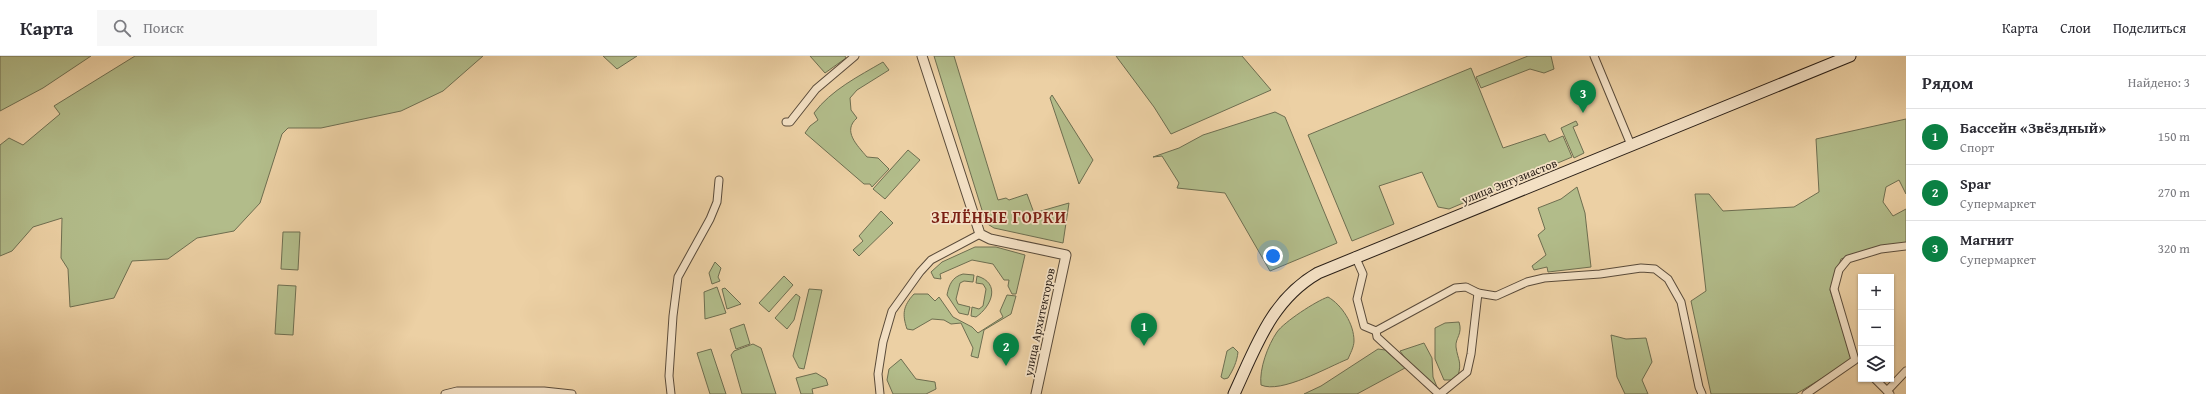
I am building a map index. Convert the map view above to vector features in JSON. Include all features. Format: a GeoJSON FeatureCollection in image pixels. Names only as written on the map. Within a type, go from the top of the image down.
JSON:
{"type":"FeatureCollection","features":[{"type":"Feature","properties":{"kind":"main road","name":"улица Энтузиастов"},"geometry":{"type":"LineString","coordinates":[[1234,394],[1268,322],[1289,293],[1302,282],[1318,273],[1355,256],[1850,56]]}},
{"type":"Feature","properties":{"kind":"street"},"geometry":{"type":"LineString","coordinates":[[786,122],[790,122],[828,78],[856,56]]}},
{"type":"Feature","properties":{"kind":"street"},"geometry":{"type":"LineString","coordinates":[[880,394],[878,374],[883,342],[892,311],[920,272],[931,260],[980,234],[922,56]]}},
{"type":"Feature","properties":{"kind":"street"},"geometry":{"type":"LineString","coordinates":[[1594,56],[1631,145]]}},
{"type":"Feature","properties":{"kind":"street"},"geometry":{"type":"LineString","coordinates":[[671,394],[669,376],[672,323],[678,277],[710,219],[717,202],[719,180]]}},
{"type":"Feature","properties":{"kind":"street","name":"улица Архитекторов"},"geometry":{"type":"LineString","coordinates":[[980,234],[990,238],[1066,255],[1036,394]]}},
{"type":"Feature","properties":{"kind":"street"},"geometry":{"type":"LineString","coordinates":[[1858,363],[1855,360],[1834,289],[1839,270],[1848,259],[1881,249],[1906,246]]}},
{"type":"Feature","properties":{"kind":"street"},"geometry":{"type":"LineString","coordinates":[[1355,256],[1362,274],[1357,299],[1358,308],[1364,326],[1376,331]]}},
{"type":"Feature","properties":{"kind":"street"},"geometry":{"type":"LineString","coordinates":[[1376,331],[1446,291],[1461,287],[1478,293],[1496,296],[1527,282],[1544,278],[1600,274],[1641,268],[1655,269],[1668,279],[1681,302],[1699,388],[1702,394]]}},
{"type":"Feature","properties":{"kind":"street"},"geometry":{"type":"LineString","coordinates":[[1376,331],[1377,337],[1439,394],[1467,372],[1471,354],[1478,293]]}},
{"type":"Feature","properties":{"kind":"street"},"geometry":{"type":"LineString","coordinates":[[1806,394],[1855,360]]}},
{"type":"Feature","properties":{"kind":"street"},"geometry":{"type":"LineString","coordinates":[[1878,382],[1889,392],[1906,371]]}},
{"type":"Feature","properties":{"kind":"street"},"geometry":{"type":"LineString","coordinates":[[445,394],[457,391],[544,391],[572,394]]}},
{"type":"Feature","properties":{"kind":"green space"},"geometry":{"type":"Polygon","coordinates":[[[0,56],[91,56],[43,88],[0,111],[0,56]]]}},
{"type":"Feature","properties":{"kind":"green space"},"geometry":{"type":"Polygon","coordinates":[[[135,56],[483,56],[443,91],[401,111],[321,128],[288,128],[282,134],[260,203],[234,231],[197,238],[168,259],[132,261],[114,298],[70,307],[68,269],[61,258],[62,218],[33,227],[12,251],[0,256],[0,145],[9,138],[23,145],[60,114],[54,106],[135,56]]]}},
{"type":"Feature","properties":{"kind":"green space"},"geometry":{"type":"Polygon","coordinates":[[[603,56],[637,56],[617,69],[603,56]]]}},
{"type":"Feature","properties":{"kind":"green space"},"geometry":{"type":"Polygon","coordinates":[[[810,56],[845,56],[846,58],[825,73],[810,56]]]}},
{"type":"Feature","properties":{"kind":"green space"},"geometry":{"type":"Polygon","coordinates":[[[934,56],[954,56],[998,200],[1006,198],[1009,200],[1027,194],[1034,213],[1069,203],[1063,243],[994,228],[986,223],[934,56]]]}},
{"type":"Feature","properties":{"kind":"green space"},"geometry":{"type":"Polygon","coordinates":[[[1116,56],[1242,56],[1271,90],[1171,134],[1154,107],[1116,56]]]}},
{"type":"Feature","properties":{"kind":"green space"},"geometry":{"type":"Polygon","coordinates":[[[1528,56],[1551,56],[1554,69],[1544,73],[1530,69],[1481,88],[1476,77],[1528,56]]]}},
{"type":"Feature","properties":{"kind":"green space"},"geometry":{"type":"Polygon","coordinates":[[[883,62],[889,70],[857,90],[850,98],[851,110],[857,118],[851,128],[851,133],[855,143],[867,157],[878,158],[889,169],[872,187],[870,184],[864,184],[805,133],[810,126],[818,120],[814,113],[829,97],[855,78],[883,62]]]}},
{"type":"Feature","properties":{"kind":"green space"},"geometry":{"type":"Polygon","coordinates":[[[1471,68],[1503,148],[1545,134],[1549,142],[1563,136],[1572,157],[1449,209],[1438,207],[1422,172],[1379,186],[1394,224],[1352,241],[1308,135],[1471,68]]]}},
{"type":"Feature","properties":{"kind":"green space"},"geometry":{"type":"Polygon","coordinates":[[[1052,95],[1093,160],[1079,184],[1050,98],[1052,95]]]}},
{"type":"Feature","properties":{"kind":"green space"},"geometry":{"type":"Polygon","coordinates":[[[1275,112],[1285,117],[1337,243],[1270,271],[1225,193],[1177,188],[1179,183],[1162,156],[1153,157],[1179,148],[1203,135],[1275,112]]]}},
{"type":"Feature","properties":{"kind":"green space"},"geometry":{"type":"Polygon","coordinates":[[[1906,119],[1906,194],[1899,180],[1886,187],[1883,202],[1893,216],[1906,209],[1906,244],[1857,253],[1841,259],[1830,290],[1852,360],[1796,394],[1711,394],[1691,301],[1706,291],[1695,194],[1709,194],[1723,211],[1794,207],[1819,192],[1816,139],[1906,119]]]}},
{"type":"Feature","properties":{"kind":"green space"},"geometry":{"type":"Polygon","coordinates":[[[1576,121],[1578,125],[1573,127],[1584,153],[1574,158],[1561,128],[1576,121]]]}},
{"type":"Feature","properties":{"kind":"green space"},"geometry":{"type":"Polygon","coordinates":[[[908,150],[920,160],[885,199],[873,189],[908,150]]]}},
{"type":"Feature","properties":{"kind":"green space"},"geometry":{"type":"Polygon","coordinates":[[[1577,187],[1585,213],[1591,267],[1548,272],[1547,267],[1534,270],[1532,266],[1546,255],[1538,235],[1545,229],[1538,208],[1561,199],[1577,187]]]}},
{"type":"Feature","properties":{"kind":"green space"},"geometry":{"type":"Polygon","coordinates":[[[881,211],[893,223],[859,256],[853,250],[863,241],[859,236],[881,211]]]}},
{"type":"Feature","properties":{"kind":"green space"},"geometry":{"type":"Polygon","coordinates":[[[283,232],[300,232],[298,270],[281,269],[283,232]]]}},
{"type":"Feature","properties":{"kind":"green space"},"geometry":{"type":"Polygon","coordinates":[[[975,247],[996,247],[1025,255],[1016,294],[1012,294],[1008,286],[1009,280],[1004,280],[993,264],[972,260],[940,274],[941,279],[934,278],[931,272],[942,262],[975,247]]]}},
{"type":"Feature","properties":{"kind":"green space"},"geometry":{"type":"Polygon","coordinates":[[[715,262],[721,268],[718,277],[720,281],[712,284],[709,273],[715,262]]]}},
{"type":"Feature","properties":{"kind":"green space"},"geometry":{"type":"Polygon","coordinates":[[[963,274],[974,275],[973,282],[964,281],[960,283],[956,299],[958,304],[970,307],[968,315],[959,313],[947,295],[954,279],[963,274]]]}},
{"type":"Feature","properties":{"kind":"green space"},"geometry":{"type":"Polygon","coordinates":[[[784,276],[793,285],[769,312],[759,303],[784,276]]]}},
{"type":"Feature","properties":{"kind":"green space"},"geometry":{"type":"Polygon","coordinates":[[[977,276],[985,279],[989,284],[992,295],[986,307],[976,317],[971,316],[972,307],[979,309],[983,306],[986,289],[983,284],[976,283],[977,276]]]}},
{"type":"Feature","properties":{"kind":"green space"},"geometry":{"type":"Polygon","coordinates":[[[278,285],[296,286],[293,335],[275,334],[278,285]]]}},
{"type":"Feature","properties":{"kind":"green space"},"geometry":{"type":"Polygon","coordinates":[[[717,287],[726,313],[705,319],[704,292],[717,287]]]}},
{"type":"Feature","properties":{"kind":"green space"},"geometry":{"type":"Polygon","coordinates":[[[725,288],[741,304],[727,309],[722,289],[725,288]]]}},
{"type":"Feature","properties":{"kind":"green space"},"geometry":{"type":"Polygon","coordinates":[[[809,289],[822,290],[804,369],[799,368],[793,356],[809,289]]]}},
{"type":"Feature","properties":{"kind":"green space"},"geometry":{"type":"Polygon","coordinates":[[[796,294],[800,297],[794,320],[787,329],[775,318],[796,294]]]}},
{"type":"Feature","properties":{"kind":"green space"},"geometry":{"type":"Polygon","coordinates":[[[914,294],[928,294],[935,301],[939,297],[953,317],[972,327],[978,333],[1003,317],[1000,311],[1007,295],[1016,296],[1011,314],[984,330],[978,358],[971,356],[973,348],[961,323],[951,324],[944,320],[932,319],[913,330],[907,329],[904,319],[904,310],[914,294]]]}},
{"type":"Feature","properties":{"kind":"green space"},"geometry":{"type":"Polygon","coordinates":[[[1328,297],[1333,300],[1342,310],[1352,328],[1354,343],[1348,359],[1292,383],[1270,387],[1261,385],[1261,372],[1265,357],[1277,332],[1301,312],[1328,297]]]}},
{"type":"Feature","properties":{"kind":"green space"},"geometry":{"type":"Polygon","coordinates":[[[1459,322],[1460,333],[1456,344],[1460,364],[1458,376],[1452,380],[1444,380],[1435,359],[1435,328],[1445,323],[1459,322]]]}},
{"type":"Feature","properties":{"kind":"green space"},"geometry":{"type":"Polygon","coordinates":[[[744,324],[750,344],[736,349],[730,329],[744,324]]]}},
{"type":"Feature","properties":{"kind":"green space"},"geometry":{"type":"Polygon","coordinates":[[[1611,335],[1626,339],[1646,338],[1652,362],[1642,380],[1648,394],[1625,394],[1617,377],[1611,335]]]}},
{"type":"Feature","properties":{"kind":"green space"},"geometry":{"type":"Polygon","coordinates":[[[1424,343],[1432,358],[1433,377],[1437,387],[1411,366],[1400,351],[1424,343]]]}},
{"type":"Feature","properties":{"kind":"green space"},"geometry":{"type":"Polygon","coordinates":[[[753,344],[761,348],[776,394],[742,394],[731,355],[734,351],[753,344]]]}},
{"type":"Feature","properties":{"kind":"green space"},"geometry":{"type":"Polygon","coordinates":[[[1233,347],[1238,352],[1237,359],[1228,378],[1224,379],[1221,377],[1227,351],[1233,347]]]}},
{"type":"Feature","properties":{"kind":"green space"},"geometry":{"type":"Polygon","coordinates":[[[711,349],[726,394],[710,394],[697,353],[711,349]]]}},
{"type":"Feature","properties":{"kind":"green space"},"geometry":{"type":"Polygon","coordinates":[[[1378,349],[1385,350],[1405,368],[1357,394],[1304,394],[1321,386],[1378,349]]]}},
{"type":"Feature","properties":{"kind":"green space"},"geometry":{"type":"Polygon","coordinates":[[[901,359],[916,379],[935,382],[936,389],[926,394],[893,394],[887,380],[889,369],[901,359]]]}},
{"type":"Feature","properties":{"kind":"green space"},"geometry":{"type":"Polygon","coordinates":[[[816,373],[826,379],[828,385],[812,389],[813,394],[801,394],[796,378],[816,373]]]}},
{"type":"Feature","properties":{"kind":"place","name":"Магнит"},"geometry":{"type":"Point","coordinates":[1583,113]}},
{"type":"Feature","properties":{"kind":"place","name":"Бассейн «Звёздный»"},"geometry":{"type":"Point","coordinates":[1144,346]}},
{"type":"Feature","properties":{"kind":"place","name":"Spar"},"geometry":{"type":"Point","coordinates":[1006,366]}},
{"type":"Feature","properties":{"kind":"district","name":"ЗЕЛЁНЫЕ ГОРКИ"},"geometry":{"type":"Point","coordinates":[999,217]}}]}
